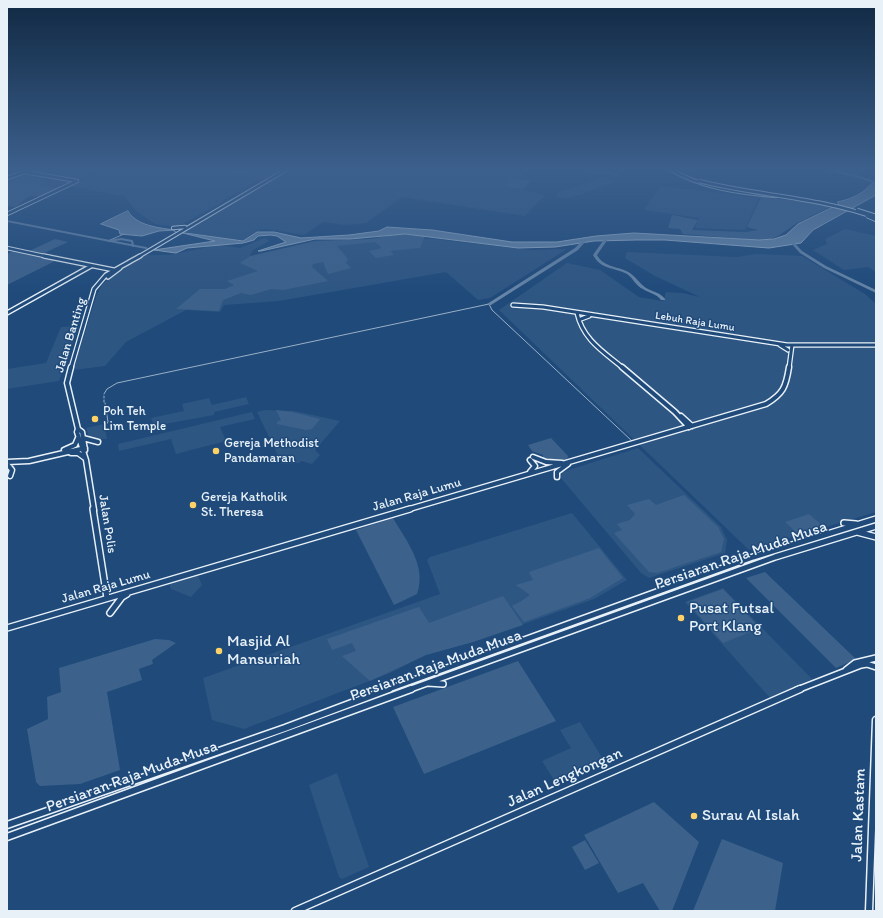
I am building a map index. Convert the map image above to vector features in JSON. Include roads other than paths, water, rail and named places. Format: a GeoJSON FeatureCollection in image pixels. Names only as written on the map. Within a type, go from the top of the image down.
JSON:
{"type":"FeatureCollection","features":[{"type":"Feature","properties":{"kind":"main road"},"geometry":{"type":"LineString","coordinates":[[855,211],[876,218]]}},
{"type":"Feature","properties":{"kind":"street"},"geometry":{"type":"LineString","coordinates":[[106,276],[216,211]]}},
{"type":"Feature","properties":{"kind":"street"},"geometry":{"type":"LineString","coordinates":[[173,228],[188,227]]}},
{"type":"Feature","properties":{"kind":"street"},"geometry":{"type":"LineString","coordinates":[[7,248],[113,270],[131,261]]}},
{"type":"Feature","properties":{"kind":"street"},"geometry":{"type":"LineString","coordinates":[[7,313],[92,266]]}},
{"type":"Feature","properties":{"kind":"street"},"geometry":{"type":"LineString","coordinates":[[106,276],[113,270],[123,266]]}},
{"type":"Feature","properties":{"kind":"street"},"geometry":{"type":"LineString","coordinates":[[103,268],[119,268]]}},
{"type":"Feature","properties":{"kind":"street"},"geometry":{"type":"LineString","coordinates":[[103,268],[108,271],[106,276]]}},
{"type":"Feature","properties":{"kind":"street","name":"Jalan Banting"},"geometry":{"type":"LineString","coordinates":[[84,450],[67,383],[97,285],[106,276]]}},
{"type":"Feature","properties":{"kind":"street","name":"Lebuh Raja Lumu"},"geometry":{"type":"LineString","coordinates":[[513,305],[530,306],[787,345],[876,346]]}},
{"type":"Feature","properties":{"kind":"street"},"geometry":{"type":"LineString","coordinates":[[570,312],[579,319]]}},
{"type":"Feature","properties":{"kind":"street"},"geometry":{"type":"LineString","coordinates":[[577,313],[581,328],[590,340],[691,426]]}},
{"type":"Feature","properties":{"kind":"street"},"geometry":{"type":"LineString","coordinates":[[579,319],[582,314]]}},
{"type":"Feature","properties":{"kind":"street"},"geometry":{"type":"LineString","coordinates":[[579,319],[591,315]]}},
{"type":"Feature","properties":{"kind":"street"},"geometry":{"type":"LineString","coordinates":[[778,343],[789,352]]}},
{"type":"Feature","properties":{"kind":"street"},"geometry":{"type":"LineString","coordinates":[[787,345],[789,352]]}},
{"type":"Feature","properties":{"kind":"street","name":"Jalan Raja Lumu"},"geometry":{"type":"LineString","coordinates":[[7,628],[766,404],[776,398],[787,382],[789,352],[792,345]]}},
{"type":"Feature","properties":{"kind":"street"},"geometry":{"type":"LineString","coordinates":[[789,352],[803,346]]}},
{"type":"Feature","properties":{"kind":"street"},"geometry":{"type":"LineString","coordinates":[[684,420],[702,423]]}},
{"type":"Feature","properties":{"kind":"street"},"geometry":{"type":"LineString","coordinates":[[680,430],[684,420]]}},
{"type":"Feature","properties":{"kind":"street"},"geometry":{"type":"LineString","coordinates":[[64,452],[81,438],[98,442]]}},
{"type":"Feature","properties":{"kind":"street"},"geometry":{"type":"LineString","coordinates":[[64,452],[78,453],[84,450]]}},
{"type":"Feature","properties":{"kind":"street"},"geometry":{"type":"LineString","coordinates":[[7,463],[29,461],[64,452],[84,450]]}},
{"type":"Feature","properties":{"kind":"street","name":"Jalan Polis"},"geometry":{"type":"LineString","coordinates":[[84,450],[107,598]]}},
{"type":"Feature","properties":{"kind":"street"},"geometry":{"type":"LineString","coordinates":[[527,474],[534,468],[532,459],[549,462],[572,462]]}},
{"type":"Feature","properties":{"kind":"street"},"geometry":{"type":"LineString","coordinates":[[557,477],[559,470],[572,462]]}},
{"type":"Feature","properties":{"kind":"street"},"geometry":{"type":"LineString","coordinates":[[7,463],[12,470],[10,476]]}},
{"type":"Feature","properties":{"kind":"street","name":"Persiaran Raja Muda Musa"},"geometry":{"type":"LineString","coordinates":[[7,825],[285,728],[464,661],[739,562],[876,519]]}},
{"type":"Feature","properties":{"kind":"street"},"geometry":{"type":"LineString","coordinates":[[844,523],[858,524]]}},
{"type":"Feature","properties":{"kind":"street","name":"Persiaran Raja Muda Musa"},"geometry":{"type":"LineString","coordinates":[[7,837],[654,600],[781,555],[876,526]]}},
{"type":"Feature","properties":{"kind":"street"},"geometry":{"type":"LineString","coordinates":[[854,532],[876,537]]}},
{"type":"Feature","properties":{"kind":"street"},"geometry":{"type":"LineString","coordinates":[[110,612],[122,597],[133,591]]}},
{"type":"Feature","properties":{"kind":"street","name":"Jalan Lengkongan"},"geometry":{"type":"LineString","coordinates":[[846,670],[848,667],[864,659],[876,658]]}},
{"type":"Feature","properties":{"kind":"street","name":"Jalan Lengkongan"},"geometry":{"type":"LineString","coordinates":[[295,911],[846,670],[868,664],[876,666]]}},
{"type":"Feature","properties":{"kind":"street"},"geometry":{"type":"LineString","coordinates":[[425,683],[443,684]]}},
{"type":"Feature","properties":{"kind":"street","name":"Jalan Kastam"},"geometry":{"type":"LineString","coordinates":[[869,911],[876,720]]}},
{"type":"Feature","properties":{"kind":"waterway"},"geometry":{"type":"LineString","coordinates":[[7,221],[146,248]]}},
{"type":"Feature","properties":{"kind":"waterway"},"geometry":{"type":"LineString","coordinates":[[108,241],[124,234]]}},
{"type":"Feature","properties":{"kind":"waterway"},"geometry":{"type":"LineString","coordinates":[[109,241],[121,239],[132,241],[133,246]]}},
{"type":"Feature","properties":{"kind":"waterway"},"geometry":{"type":"LineString","coordinates":[[606,239],[595,255],[598,260],[606,266],[627,273],[632,276],[643,288],[657,294],[663,299]]}},
{"type":"Feature","properties":{"kind":"waterway"},"geometry":{"type":"LineString","coordinates":[[790,240],[801,252],[825,267],[876,292]]}},
{"type":"Feature","properties":{"kind":"waterway"},"geometry":{"type":"LineString","coordinates":[[489,304],[561,259],[579,247],[584,241]]}},
{"type":"Feature","properties":{"kind":"waterway"},"geometry":{"type":"LineString","coordinates":[[104,394],[107,389],[117,383],[489,304],[492,310],[632,441]]}},
{"type":"Feature","properties":{"kind":"waterway"},"geometry":{"type":"LineString","coordinates":[[105,403],[108,422],[105,426]]}},
{"type":"Feature","properties":{"kind":"place","name":"Poh Teh Lim Temple"},"geometry":{"type":"Point","coordinates":[95,419]}},
{"type":"Feature","properties":{"kind":"place","name":"Gereja Methodist Pandamaran"},"geometry":{"type":"Point","coordinates":[216,451]}},
{"type":"Feature","properties":{"kind":"place","name":"Gereja Katholik St. Theresa"},"geometry":{"type":"Point","coordinates":[193,505]}},
{"type":"Feature","properties":{"kind":"place","name":"Pusat Futsal Port Klang"},"geometry":{"type":"Point","coordinates":[681,618]}},
{"type":"Feature","properties":{"kind":"place","name":"Masjid Al Mansuriah"},"geometry":{"type":"Point","coordinates":[219,651]}},
{"type":"Feature","properties":{"kind":"place","name":"Surau Al Islah"},"geometry":{"type":"Point","coordinates":[694,816]}}]}
